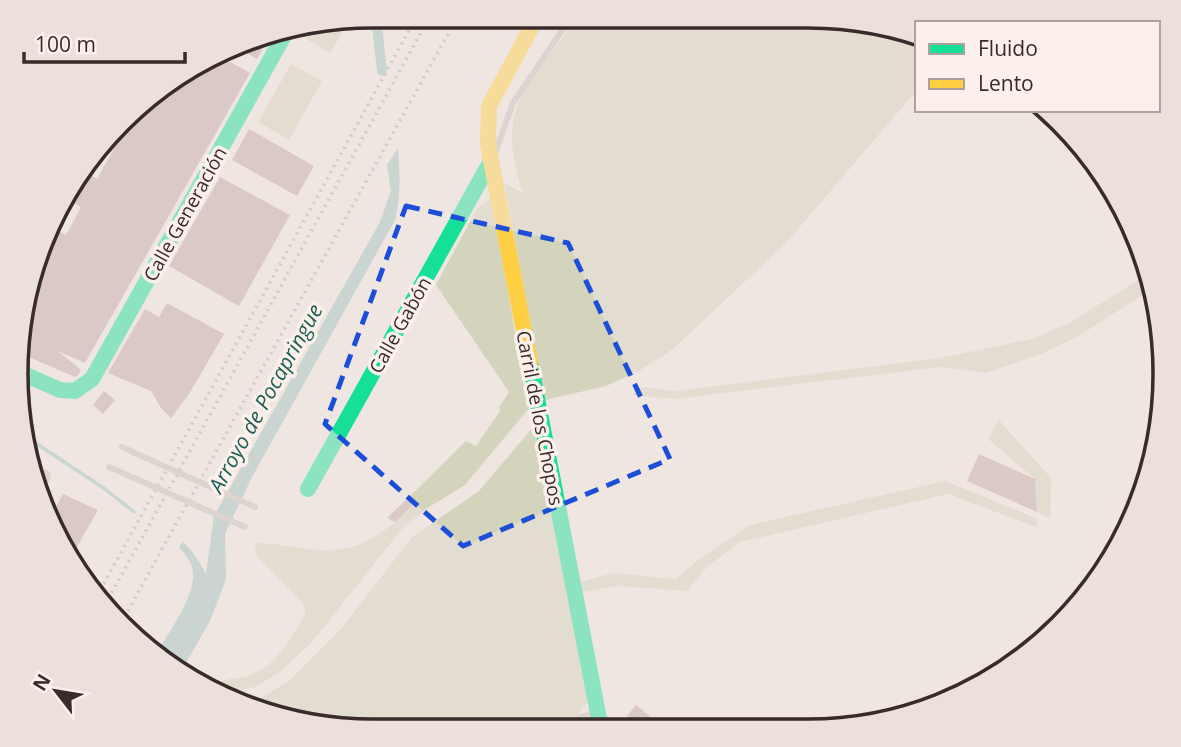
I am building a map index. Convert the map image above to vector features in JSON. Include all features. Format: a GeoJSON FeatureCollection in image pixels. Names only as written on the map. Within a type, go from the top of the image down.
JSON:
{"type":"FeatureCollection","features":[{"type":"Feature","properties":{"kind":"street","name":"Carril de los Chopos"},"geometry":{"type":"LineString","coordinates":[[531,28],[489,106],[488,145],[588,714],[592,719]]}},
{"type":"Feature","properties":{"kind":"street","name":"Calle Generación"},"geometry":{"type":"LineString","coordinates":[[28,376],[60,390],[75,391],[92,379],[281,41]]}},
{"type":"Feature","properties":{"kind":"street","name":"Calle Gabón"},"geometry":{"type":"LineString","coordinates":[[308,489],[491,161]]}},
{"type":"Feature","properties":{"kind":"lane"},"geometry":{"type":"LineString","coordinates":[[491,161],[500,145],[513,103],[564,28]]}},
{"type":"Feature","properties":{"kind":"lane"},"geometry":{"type":"LineString","coordinates":[[122,447],[255,507]]}},
{"type":"Feature","properties":{"kind":"lane"},"geometry":{"type":"LineString","coordinates":[[109,467],[245,527]]}},
{"type":"Feature","properties":{"kind":"highlighted area"},"geometry":{"type":"Polygon","coordinates":[[[406,206],[568,243],[670,459],[463,546],[325,424],[406,206]]]}},
{"type":"Feature","properties":{"kind":"green space"},"geometry":{"type":"Polygon","coordinates":[[[570,28],[808,28],[853,31],[915,45],[915,92],[786,243],[673,349],[639,371],[606,386],[545,400],[504,183],[523,193],[513,153],[515,113],[525,91],[570,28]]]}},
{"type":"Feature","properties":{"kind":"green space"},"geometry":{"type":"Polygon","coordinates":[[[344,30],[330,53],[306,39],[309,34],[344,30]]]}},
{"type":"Feature","properties":{"kind":"green space"},"geometry":{"type":"Polygon","coordinates":[[[291,64],[322,81],[289,140],[258,122],[291,64]]]}},
{"type":"Feature","properties":{"kind":"green space"},"geometry":{"type":"Polygon","coordinates":[[[490,199],[523,383],[530,407],[465,485],[426,509],[401,530],[312,642],[280,672],[255,687],[236,690],[221,683],[247,676],[266,667],[290,640],[306,611],[302,602],[256,555],[255,543],[327,550],[356,546],[369,540],[392,525],[416,503],[410,496],[466,441],[476,446],[500,411],[499,407],[509,392],[436,285],[478,207],[490,199]]]}},
{"type":"Feature","properties":{"kind":"green space"},"geometry":{"type":"Polygon","coordinates":[[[1140,279],[1143,295],[1077,337],[1041,354],[986,373],[940,367],[674,399],[633,395],[642,387],[674,391],[940,358],[1032,339],[1069,323],[1140,279]]]}},
{"type":"Feature","properties":{"kind":"green space"},"geometry":{"type":"Polygon","coordinates":[[[999,420],[1051,478],[1050,518],[1037,512],[1035,479],[988,439],[999,420]]]}},
{"type":"Feature","properties":{"kind":"green space"},"geometry":{"type":"Polygon","coordinates":[[[534,426],[589,701],[577,719],[351,718],[306,712],[256,699],[290,680],[341,629],[411,538],[479,491],[534,426]]]}},
{"type":"Feature","properties":{"kind":"green space"},"geometry":{"type":"Polygon","coordinates":[[[945,481],[1038,519],[1036,527],[948,494],[740,542],[707,567],[687,591],[618,586],[578,593],[576,583],[613,573],[676,579],[698,560],[750,525],[945,481]]]}},
{"type":"Feature","properties":{"kind":"water"},"geometry":{"type":"Polygon","coordinates":[[[398,148],[400,184],[395,220],[252,477],[225,534],[226,579],[210,621],[186,663],[161,646],[180,614],[193,581],[192,565],[179,547],[183,542],[206,574],[214,516],[380,222],[391,191],[387,165],[398,148]]]}},
{"type":"Feature","properties":{"kind":"building"},"geometry":{"type":"Polygon","coordinates":[[[265,45],[257,59],[246,52],[265,45]]]}},
{"type":"Feature","properties":{"kind":"building"},"geometry":{"type":"Polygon","coordinates":[[[228,61],[250,73],[85,363],[58,351],[81,370],[75,377],[29,357],[31,328],[40,284],[54,241],[59,231],[66,235],[81,207],[73,203],[91,175],[97,179],[118,141],[163,99],[201,74],[228,61]]]}},
{"type":"Feature","properties":{"kind":"building"},"geometry":{"type":"Polygon","coordinates":[[[249,129],[314,166],[297,196],[232,160],[249,129]]]}},
{"type":"Feature","properties":{"kind":"building"},"geometry":{"type":"Polygon","coordinates":[[[220,177],[290,215],[239,306],[169,266],[220,177]]]}},
{"type":"Feature","properties":{"kind":"building"},"geometry":{"type":"Polygon","coordinates":[[[167,303],[224,334],[189,394],[171,418],[151,391],[108,373],[145,309],[159,317],[167,303]]]}},
{"type":"Feature","properties":{"kind":"building"},"geometry":{"type":"Polygon","coordinates":[[[104,391],[115,400],[103,414],[93,405],[104,391]]]}},
{"type":"Feature","properties":{"kind":"building"},"geometry":{"type":"Polygon","coordinates":[[[979,454],[1035,479],[1037,512],[967,481],[979,454]]]}},
{"type":"Feature","properties":{"kind":"building"},"geometry":{"type":"Polygon","coordinates":[[[63,494],[98,510],[76,549],[74,546],[55,508],[63,494]]]}},
{"type":"Feature","properties":{"kind":"building"},"geometry":{"type":"Polygon","coordinates":[[[410,496],[416,502],[395,522],[387,518],[410,496]]]}},
{"type":"Feature","properties":{"kind":"building"},"geometry":{"type":"Polygon","coordinates":[[[636,705],[653,719],[631,719],[627,716],[636,705]]]}},
{"type":"Feature","properties":{"kind":"waterway","name":"Arroyo de Pocapringue"},"geometry":{"type":"LineString","coordinates":[[377,28],[382,71]]}},
{"type":"Feature","properties":{"kind":"waterway"},"geometry":{"type":"LineString","coordinates":[[35,443],[105,489],[134,512]]}},
{"type":"Feature","properties":{"kind":"railway"},"geometry":{"type":"LineString","coordinates":[[102,587],[410,28]]}},
{"type":"Feature","properties":{"kind":"railway"},"geometry":{"type":"LineString","coordinates":[[110,596],[423,28]]}},
{"type":"Feature","properties":{"kind":"railway"},"geometry":{"type":"LineString","coordinates":[[126,614],[451,28]]}},
{"type":"Feature","properties":{"kind":"traffic: fast"},"geometry":{"type":"LineString","coordinates":[[28,376],[60,390],[75,391],[92,379],[281,41]]}},
{"type":"Feature","properties":{"kind":"traffic: fast"},"geometry":{"type":"LineString","coordinates":[[308,489],[491,161]]}},
{"type":"Feature","properties":{"kind":"traffic: fast"},"geometry":{"type":"LineString","coordinates":[[530,362],[599,719]]}},
{"type":"Feature","properties":{"kind":"traffic: slow"},"geometry":{"type":"LineString","coordinates":[[530,362],[488,145],[489,106],[531,28]]}}]}
